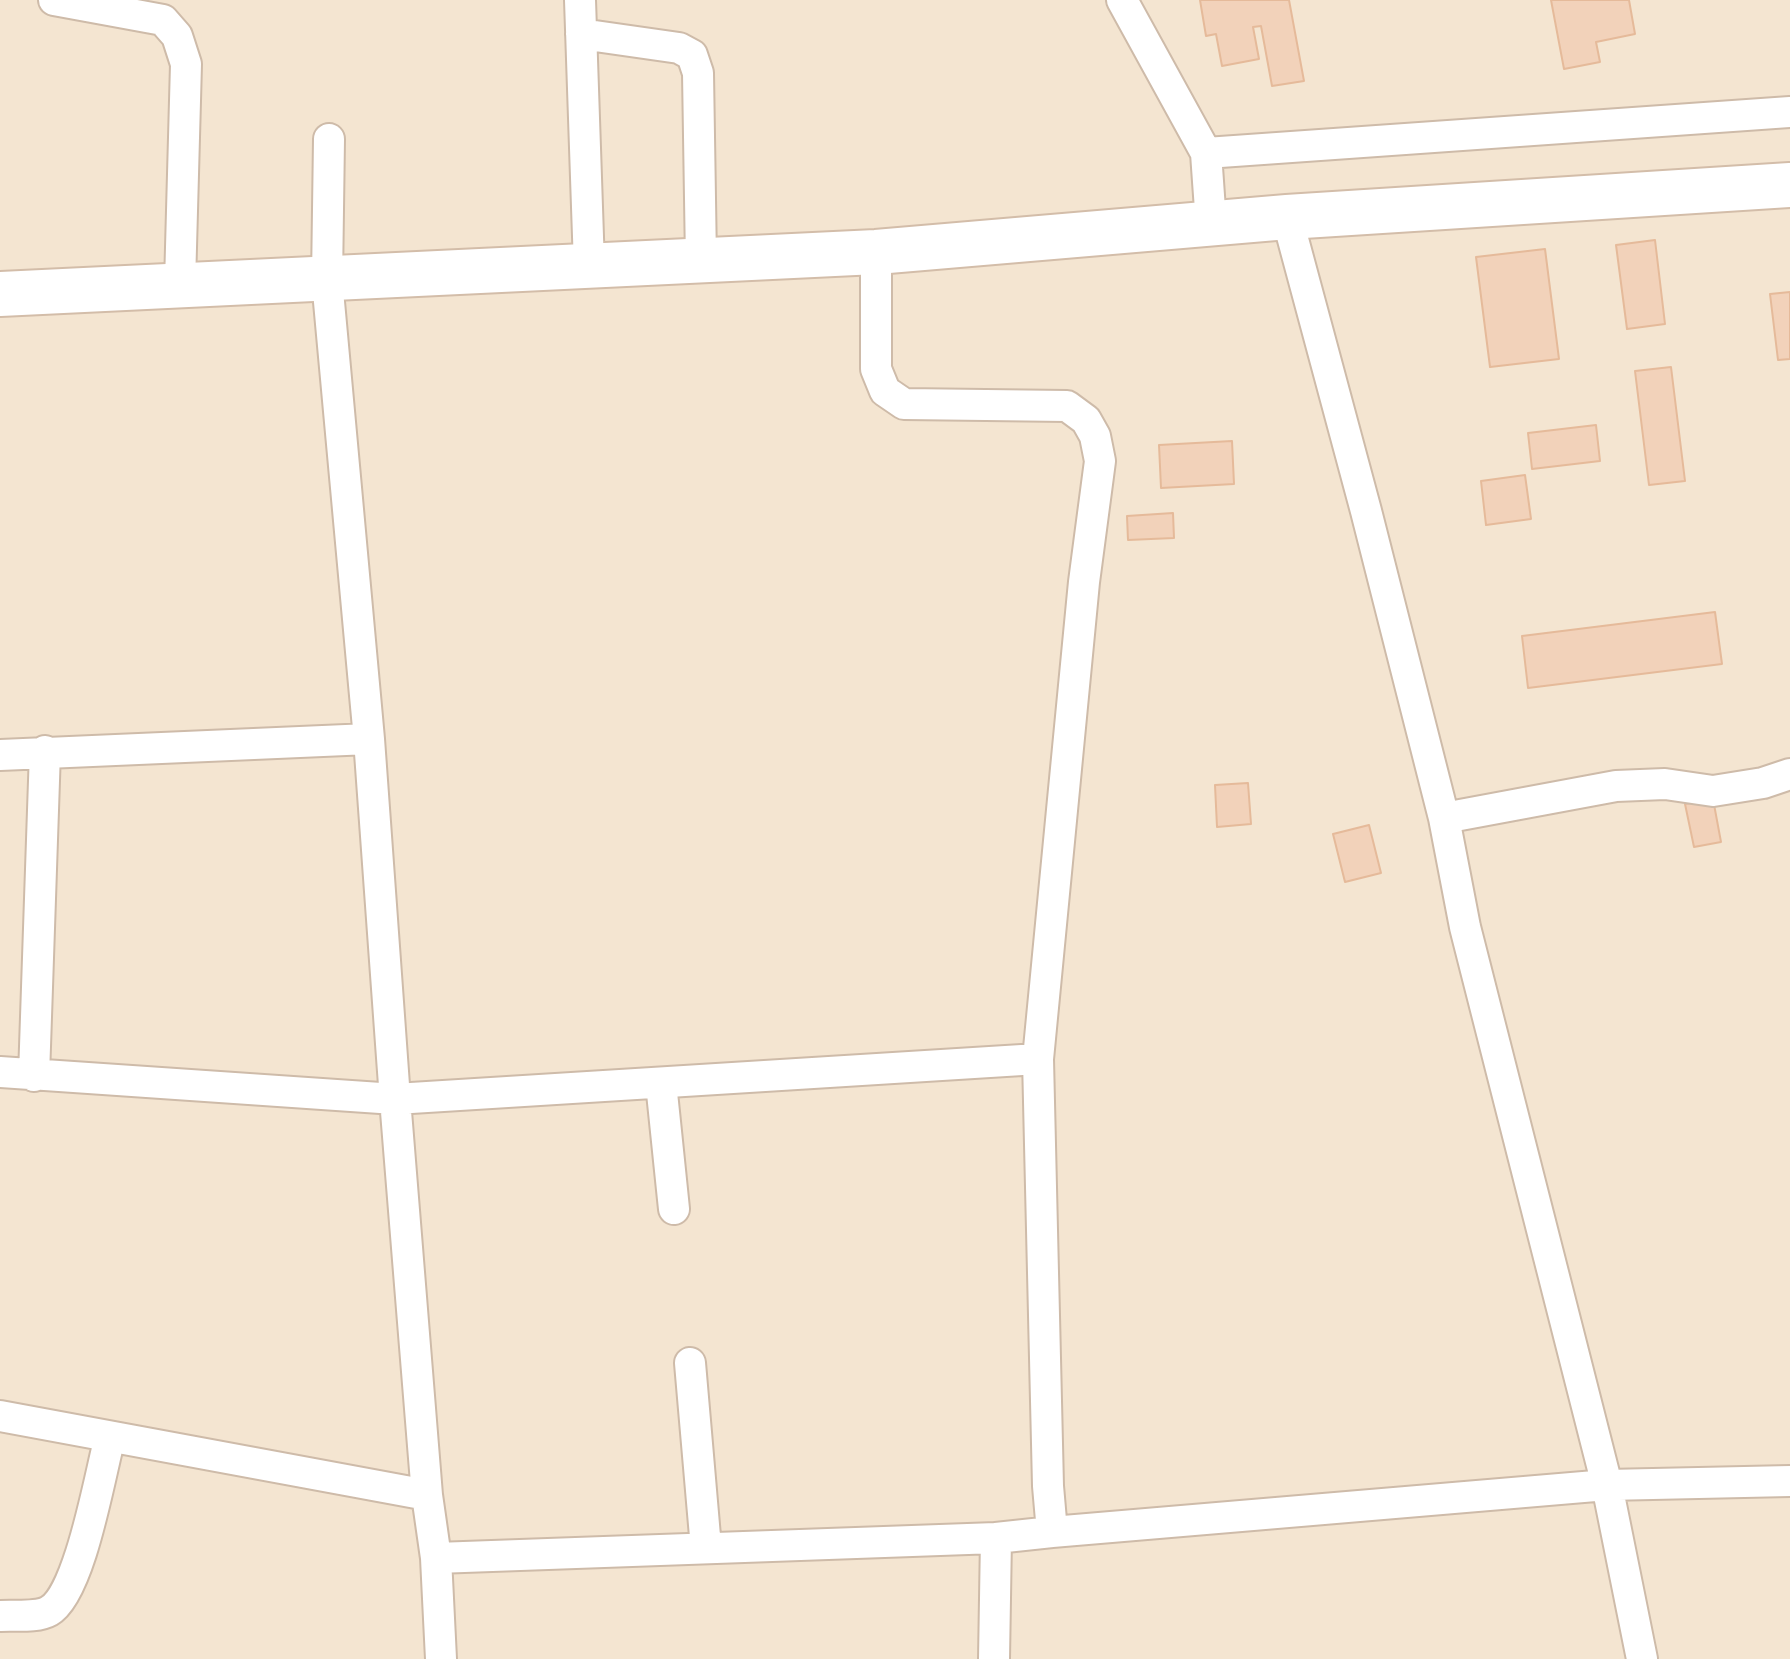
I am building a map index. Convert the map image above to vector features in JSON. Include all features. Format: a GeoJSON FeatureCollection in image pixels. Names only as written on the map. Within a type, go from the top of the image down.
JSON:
{"type":"FeatureCollection","features":[{"type":"Feature","properties":{"kind":"main road"},"geometry":{"type":"LineString","coordinates":[[0,294],[876,252],[1287,217],[1790,185]]}},
{"type":"Feature","properties":{"kind":"street"},"geometry":{"type":"LineString","coordinates":[[54,0],[166,10],[186,64],[180,284]]}},
{"type":"Feature","properties":{"kind":"street"},"geometry":{"type":"LineString","coordinates":[[580,0],[589,266]]}},
{"type":"Feature","properties":{"kind":"street"},"geometry":{"type":"LineString","coordinates":[[1122,0],[1206,153],[1211,224]]}},
{"type":"Feature","properties":{"kind":"street"},"geometry":{"type":"LineString","coordinates":[[581,34],[679,48],[692,55],[698,73],[701,261]]}},
{"type":"Feature","properties":{"kind":"street"},"geometry":{"type":"LineString","coordinates":[[1206,153],[1790,112]]}},
{"type":"Feature","properties":{"kind":"street"},"geometry":{"type":"LineString","coordinates":[[329,139],[327,280],[369,739],[427,1495],[436,1558],[441,1659]]}},
{"type":"Feature","properties":{"kind":"street"},"geometry":{"type":"LineString","coordinates":[[1287,217],[1444,818],[1465,927],[1607,1485],[1642,1659]]}},
{"type":"Feature","properties":{"kind":"street"},"geometry":{"type":"LineString","coordinates":[[876,252],[876,369],[885,391],[904,404],[1067,406],[1086,420],[1095,436],[1100,461],[1084,582],[1038,1059],[1048,1486],[1052,1532]]}},
{"type":"Feature","properties":{"kind":"street"},"geometry":{"type":"LineString","coordinates":[[0,755],[369,739]]}},
{"type":"Feature","properties":{"kind":"street"},"geometry":{"type":"LineString","coordinates":[[34,1076],[45,751]]}},
{"type":"Feature","properties":{"kind":"street"},"geometry":{"type":"LineString","coordinates":[[1444,818],[1616,786],[1665,784],[1713,791],[1763,783],[1790,774]]}},
{"type":"Feature","properties":{"kind":"street"},"geometry":{"type":"LineString","coordinates":[[0,1072],[395,1099],[1038,1059]]}},
{"type":"Feature","properties":{"kind":"street"},"geometry":{"type":"LineString","coordinates":[[661,1083],[674,1209]]}},
{"type":"Feature","properties":{"kind":"street"},"geometry":{"type":"LineString","coordinates":[[690,1363],[706,1548]]}},
{"type":"Feature","properties":{"kind":"street"},"geometry":{"type":"LineString","coordinates":[[0,1416],[427,1495]]}},
{"type":"Feature","properties":{"kind":"street"},"geometry":{"type":"LineString","coordinates":[[0,1616],[46,1613],[60,1604],[74,1577],[110,1437]]}},
{"type":"Feature","properties":{"kind":"street"},"geometry":{"type":"LineString","coordinates":[[436,1558],[996,1538],[1607,1485],[1790,1481]]}},
{"type":"Feature","properties":{"kind":"street"},"geometry":{"type":"LineString","coordinates":[[994,1659],[996,1538]]}},
{"type":"Feature","properties":{"kind":"shaded area"},"geometry":{"type":"Polygon","coordinates":[[[0,0],[1790,0],[1790,1659],[0,1659],[0,0]]]}},
{"type":"Feature","properties":{"kind":"building"},"geometry":{"type":"Polygon","coordinates":[[[1200,0],[1289,0],[1304,81],[1272,86],[1261,26],[1253,27],[1259,59],[1222,66],[1216,34],[1206,36],[1200,0]]]}},
{"type":"Feature","properties":{"kind":"building"},"geometry":{"type":"Polygon","coordinates":[[[1551,0],[1629,0],[1635,34],[1596,42],[1600,62],[1564,69],[1551,0]]]}},
{"type":"Feature","properties":{"kind":"building"},"geometry":{"type":"Polygon","coordinates":[[[1655,240],[1665,324],[1627,329],[1616,245],[1655,240]]]}},
{"type":"Feature","properties":{"kind":"building"},"geometry":{"type":"Polygon","coordinates":[[[1545,249],[1559,359],[1490,367],[1476,257],[1545,249]]]}},
{"type":"Feature","properties":{"kind":"building"},"geometry":{"type":"Polygon","coordinates":[[[1790,292],[1790,359],[1778,360],[1770,294],[1790,292]]]}},
{"type":"Feature","properties":{"kind":"building"},"geometry":{"type":"Polygon","coordinates":[[[1671,367],[1685,481],[1649,485],[1635,371],[1671,367]]]}},
{"type":"Feature","properties":{"kind":"building"},"geometry":{"type":"Polygon","coordinates":[[[1596,425],[1600,461],[1532,469],[1528,433],[1596,425]]]}},
{"type":"Feature","properties":{"kind":"building"},"geometry":{"type":"Polygon","coordinates":[[[1232,441],[1234,484],[1161,488],[1159,445],[1232,441]]]}},
{"type":"Feature","properties":{"kind":"building"},"geometry":{"type":"Polygon","coordinates":[[[1525,475],[1531,519],[1486,525],[1481,481],[1525,475]]]}},
{"type":"Feature","properties":{"kind":"building"},"geometry":{"type":"Polygon","coordinates":[[[1173,513],[1174,538],[1128,540],[1127,516],[1173,513]]]}},
{"type":"Feature","properties":{"kind":"building"},"geometry":{"type":"Polygon","coordinates":[[[1715,612],[1722,664],[1528,688],[1522,636],[1715,612]]]}},
{"type":"Feature","properties":{"kind":"building"},"geometry":{"type":"Polygon","coordinates":[[[1248,783],[1251,824],[1217,827],[1215,785],[1248,783]]]}},
{"type":"Feature","properties":{"kind":"building"},"geometry":{"type":"Polygon","coordinates":[[[1713,799],[1721,842],[1694,847],[1685,804],[1713,799]]]}},
{"type":"Feature","properties":{"kind":"building"},"geometry":{"type":"Polygon","coordinates":[[[1369,825],[1381,873],[1345,882],[1333,834],[1369,825]]]}}]}
